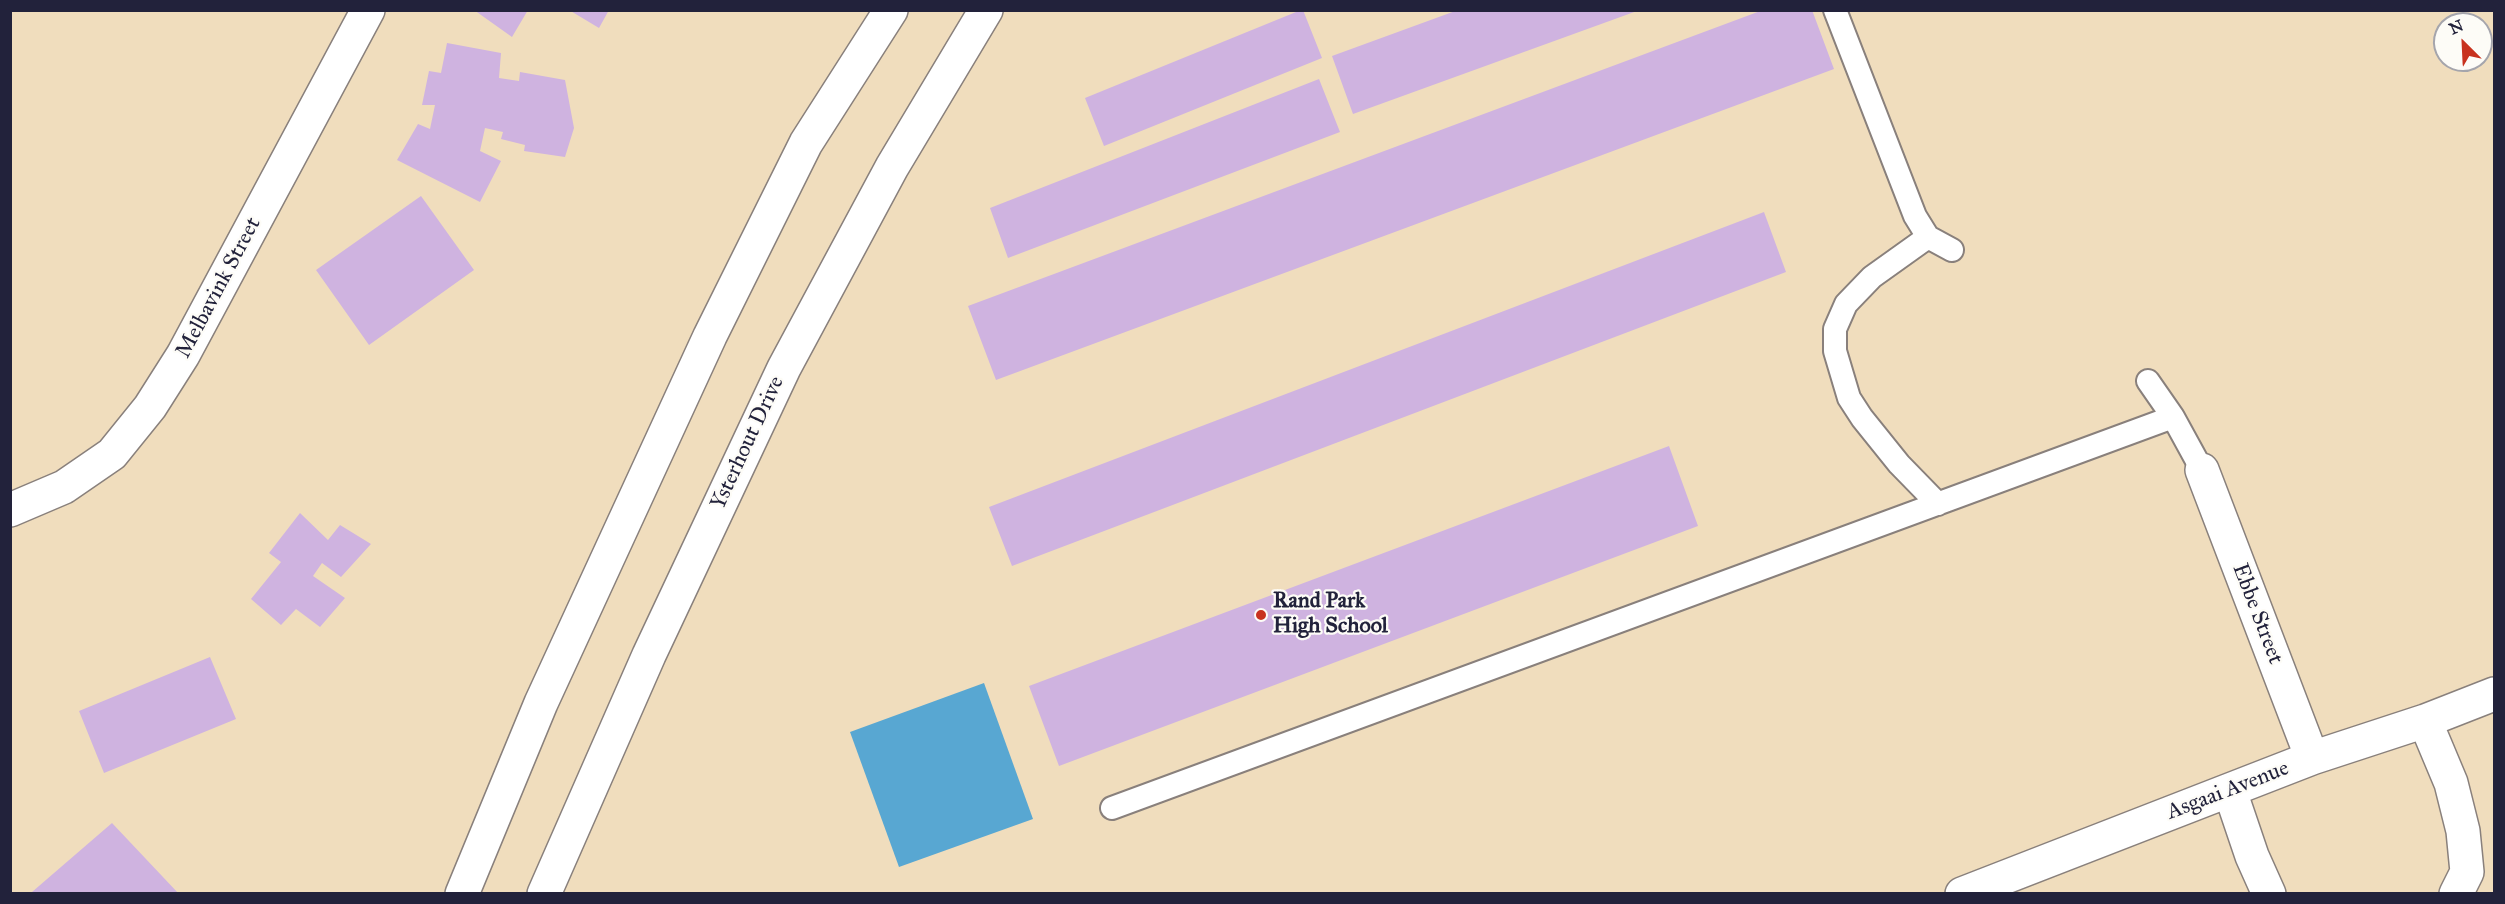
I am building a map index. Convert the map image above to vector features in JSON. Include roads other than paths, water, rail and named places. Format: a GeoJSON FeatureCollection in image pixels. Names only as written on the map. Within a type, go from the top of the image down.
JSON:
{"type":"FeatureCollection","features":[{"type":"Feature","properties":{"kind":"main road","name":"Melbavink Street"},"geometry":{"type":"LineString","coordinates":[[10,510],[64,487],[112,454],[150,406],[183,356],[368,10]]}},
{"type":"Feature","properties":{"kind":"main road"},"geometry":{"type":"LineString","coordinates":[[462,894],[542,703],[710,336],[806,143],[891,10]]}},
{"type":"Feature","properties":{"kind":"main road","name":"Ysterhout Drive"},"geometry":{"type":"LineString","coordinates":[[544,894],[649,655],[784,368],[892,167],[986,10]]}},
{"type":"Feature","properties":{"kind":"main road","name":"Ebbe Street"},"geometry":{"type":"LineString","coordinates":[[2202,470],[2312,758]]}},
{"type":"Feature","properties":{"kind":"main road","name":"Asgaai Avenue"},"geometry":{"type":"LineString","coordinates":[[1962,894],[2312,758],[2425,721],[2494,694]]}},
{"type":"Feature","properties":{"kind":"main road"},"geometry":{"type":"LineString","coordinates":[[2425,721],[2451,783],[2463,831],[2467,872],[2456,894]]}},
{"type":"Feature","properties":{"kind":"main road"},"geometry":{"type":"LineString","coordinates":[[2230,791],[2252,856],[2269,894]]}},
{"type":"Feature","properties":{"kind":"lane"},"geometry":{"type":"LineString","coordinates":[[1835,10],[1904,192],[1928,237],[1952,250]]}},
{"type":"Feature","properties":{"kind":"lane"},"geometry":{"type":"LineString","coordinates":[[1928,237],[1872,277],[1846,304],[1835,329],[1835,351],[1849,398],[1862,418],[1899,464],[1938,504]]}},
{"type":"Feature","properties":{"kind":"lane"},"geometry":{"type":"LineString","coordinates":[[2148,381],[2173,417],[2202,470]]}},
{"type":"Feature","properties":{"kind":"lane"},"geometry":{"type":"LineString","coordinates":[[1112,808],[2173,417]]}},
{"type":"Feature","properties":{"kind":"water"},"geometry":{"type":"Polygon","coordinates":[[[984,683],[1033,819],[899,867],[850,732],[984,683]]]}},
{"type":"Feature","properties":{"kind":"place","name":"Rand Park High School"},"geometry":{"type":"Point","coordinates":[1261,615]}}]}
